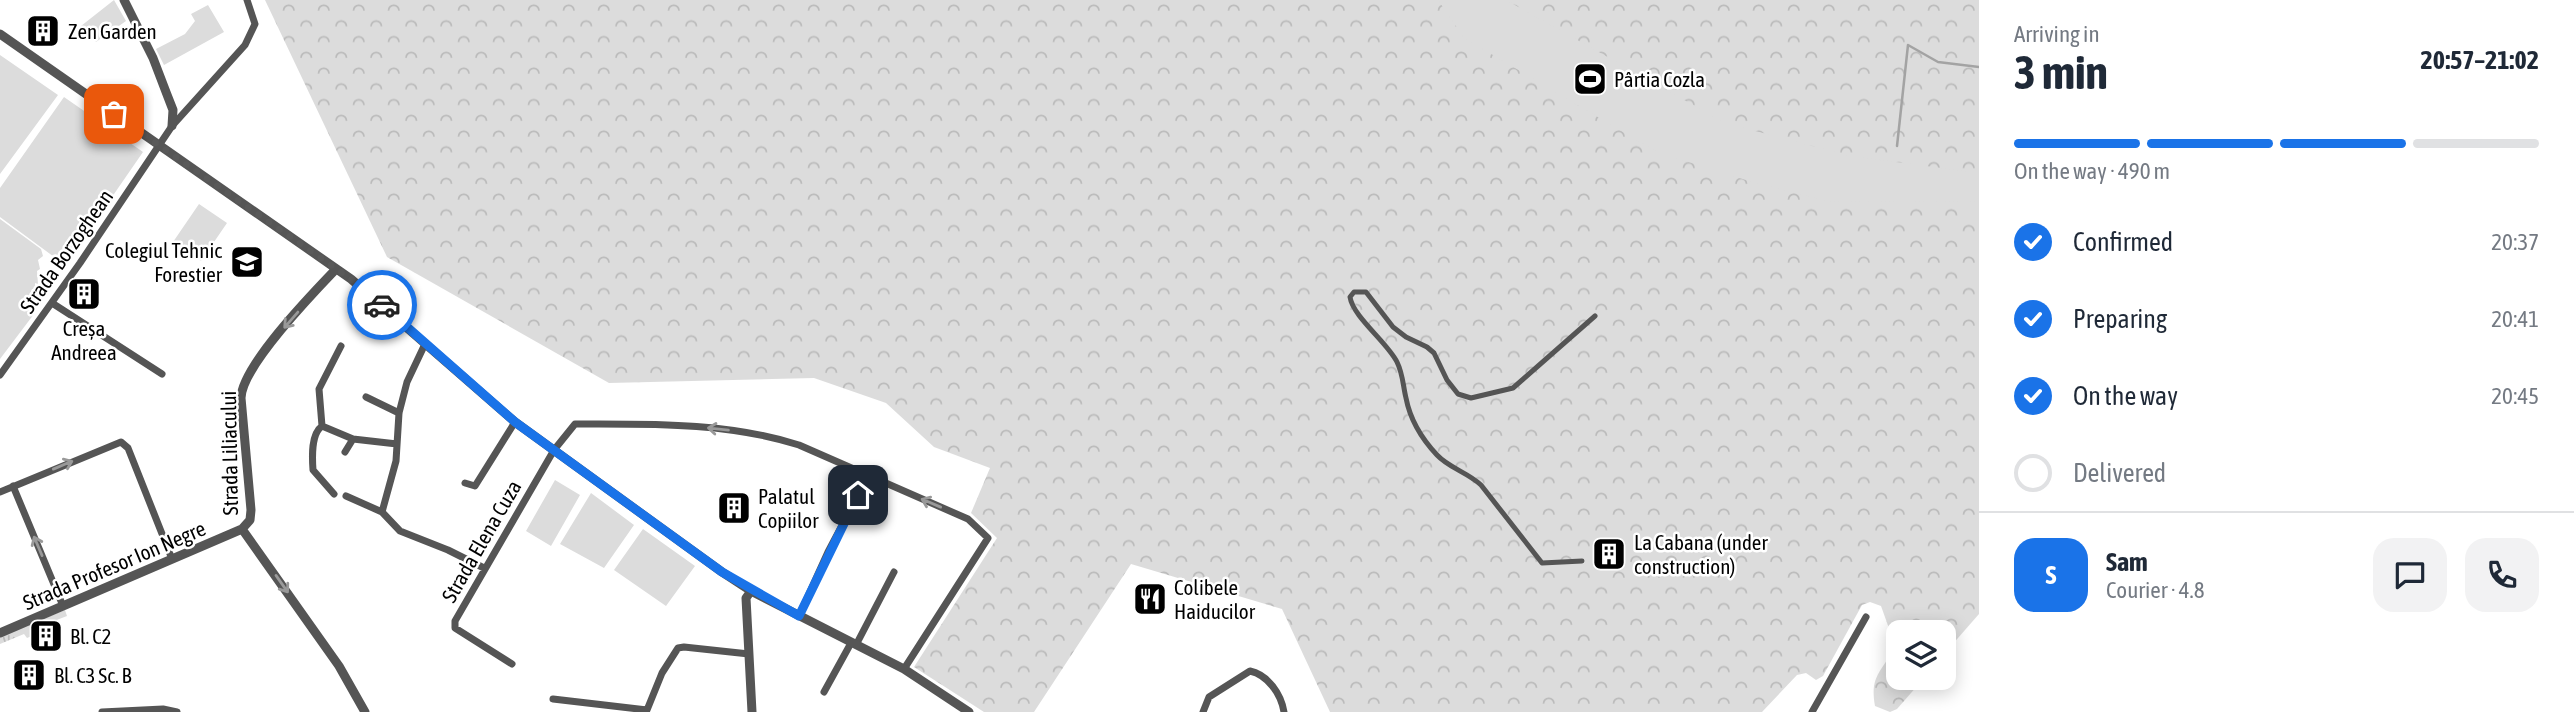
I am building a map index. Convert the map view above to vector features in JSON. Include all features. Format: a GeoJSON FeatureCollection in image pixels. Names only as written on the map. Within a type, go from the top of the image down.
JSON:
{"type":"FeatureCollection","features":[{"type":"Feature","properties":{"kind":"street"},"geometry":{"type":"LineString","coordinates":[[124,0],[153,58],[170,101],[173,110],[172,126]]}},
{"type":"Feature","properties":{"kind":"street","name":"Strada Borzoghean"},"geometry":{"type":"LineString","coordinates":[[0,375],[172,126],[245,45],[255,24],[247,0]]}},
{"type":"Feature","properties":{"kind":"street"},"geometry":{"type":"LineString","coordinates":[[0,34],[336,269],[372,297],[515,422],[722,572],[751,591],[904,669],[968,712]]}},
{"type":"Feature","properties":{"kind":"street","name":"Strada Liliacului"},"geometry":{"type":"LineString","coordinates":[[336,269],[285,327],[243,384],[241,398],[251,510],[250,520],[242,529],[339,666],[365,712]]}},
{"type":"Feature","properties":{"kind":"street"},"geometry":{"type":"LineString","coordinates":[[1581,561],[1542,563],[1481,485],[1472,476],[1437,456],[1412,420],[1404,380],[1397,362],[1355,309],[1350,297],[1354,292],[1366,292],[1381,315],[1393,327],[1434,353],[1447,380],[1458,394],[1471,398],[1513,388],[1595,316]]}},
{"type":"Feature","properties":{"kind":"street"},"geometry":{"type":"LineString","coordinates":[[52,303],[162,374]]}},
{"type":"Feature","properties":{"kind":"street"},"geometry":{"type":"LineString","coordinates":[[382,512],[396,461],[399,413],[407,382],[425,344]]}},
{"type":"Feature","properties":{"kind":"street"},"geometry":{"type":"LineString","coordinates":[[334,494],[313,467],[316,434],[323,426],[319,389],[341,346]]}},
{"type":"Feature","properties":{"kind":"street"},"geometry":{"type":"LineString","coordinates":[[366,397],[399,413]]}},
{"type":"Feature","properties":{"kind":"street"},"geometry":{"type":"LineString","coordinates":[[465,483],[475,486],[515,422]]}},
{"type":"Feature","properties":{"kind":"street","name":"Strada Elena Cuza"},"geometry":{"type":"LineString","coordinates":[[512,664],[455,628],[455,621],[554,450],[575,424],[673,424],[726,429],[781,439],[868,476]]}},
{"type":"Feature","properties":{"kind":"street"},"geometry":{"type":"LineString","coordinates":[[323,426],[353,439],[397,444]]}},
{"type":"Feature","properties":{"kind":"street"},"geometry":{"type":"LineString","coordinates":[[345,452],[353,439]]}},
{"type":"Feature","properties":{"kind":"street"},"geometry":{"type":"LineString","coordinates":[[0,492],[115,443],[125,444],[172,559]]}},
{"type":"Feature","properties":{"kind":"street"},"geometry":{"type":"LineString","coordinates":[[799,616],[828,552],[868,476],[968,519],[988,538],[904,669]]}},
{"type":"Feature","properties":{"kind":"street"},"geometry":{"type":"LineString","coordinates":[[13,486],[63,606]]}},
{"type":"Feature","properties":{"kind":"street"},"geometry":{"type":"LineString","coordinates":[[346,496],[382,512],[400,531],[484,568]]}},
{"type":"Feature","properties":{"kind":"street","name":"Strada Profesor Ion Negre"},"geometry":{"type":"LineString","coordinates":[[0,633],[242,529]]}},
{"type":"Feature","properties":{"kind":"street"},"geometry":{"type":"LineString","coordinates":[[824,692],[894,572]]}},
{"type":"Feature","properties":{"kind":"street"},"geometry":{"type":"LineString","coordinates":[[751,591],[746,598],[752,712]]}},
{"type":"Feature","properties":{"kind":"street"},"geometry":{"type":"LineString","coordinates":[[1812,712],[1866,617]]}},
{"type":"Feature","properties":{"kind":"street"},"geometry":{"type":"LineString","coordinates":[[553,699],[647,710],[662,673],[678,648],[749,654]]}},
{"type":"Feature","properties":{"kind":"street"},"geometry":{"type":"LineString","coordinates":[[1203,712],[1209,696],[1250,671],[1259,673],[1267,680],[1275,691],[1283,712]]}},
{"type":"Feature","properties":{"kind":"street"},"geometry":{"type":"LineString","coordinates":[[102,712],[163,709],[177,712]]}},
{"type":"Feature","properties":{"kind":"green space"},"geometry":{"type":"Polygon","coordinates":[[[114,0],[126,21],[96,42],[81,26],[114,0]]]}},
{"type":"Feature","properties":{"kind":"green space"},"geometry":{"type":"Polygon","coordinates":[[[265,0],[1979,0],[1979,614],[1956,640],[1956,620],[1886,620],[1881,606],[1870,602],[1862,605],[1823,676],[1816,680],[1806,673],[1797,675],[1762,712],[1330,712],[1282,609],[1131,564],[1034,712],[984,712],[914,667],[997,538],[971,513],[990,468],[934,447],[886,403],[814,378],[609,383],[387,257],[265,0]]]}},
{"type":"Feature","properties":{"kind":"green space","name":"Pârtia Cozla"},"geometry":{"type":"Polygon","coordinates":[[[1438,0],[1506,0],[1725,123],[1850,156],[1979,173],[1979,202],[1826,201],[1749,181],[1657,152],[1464,38],[1438,0]]]}},
{"type":"Feature","properties":{"kind":"green space"},"geometry":{"type":"Polygon","coordinates":[[[208,5],[224,32],[164,65],[156,49],[185,34],[195,21],[191,14],[208,5]]]}},
{"type":"Feature","properties":{"kind":"green space"},"geometry":{"type":"Polygon","coordinates":[[[0,55],[58,95],[0,174],[0,55]]]}},
{"type":"Feature","properties":{"kind":"green space"},"geometry":{"type":"Polygon","coordinates":[[[64,97],[143,152],[65,265],[0,217],[0,188],[64,97]]]}},
{"type":"Feature","properties":{"kind":"green space"},"geometry":{"type":"Polygon","coordinates":[[[199,204],[227,223],[201,261],[173,242],[199,204]]]}},
{"type":"Feature","properties":{"kind":"green space"},"geometry":{"type":"Polygon","coordinates":[[[0,219],[41,249],[43,256],[38,260],[38,284],[35,283],[35,289],[32,289],[26,307],[34,314],[0,359],[0,219]]]}},
{"type":"Feature","properties":{"kind":"green space"},"geometry":{"type":"Polygon","coordinates":[[[555,480],[580,495],[551,546],[526,531],[555,480]]]}},
{"type":"Feature","properties":{"kind":"green space"},"geometry":{"type":"Polygon","coordinates":[[[591,493],[634,525],[604,568],[560,544],[591,493]]]}},
{"type":"Feature","properties":{"kind":"green space"},"geometry":{"type":"Polygon","coordinates":[[[643,529],[695,566],[666,606],[614,570],[643,529]]]}},
{"type":"Feature","properties":{"kind":"green space"},"geometry":{"type":"Polygon","coordinates":[[[65,610],[67,616],[54,621],[56,626],[27,638],[24,634],[0,644],[0,637],[65,610]]]}},
{"type":"Feature","properties":{"kind":"green space"},"geometry":{"type":"Polygon","coordinates":[[[1886,662],[1886,690],[1914,690],[1897,709],[1890,712],[1875,706],[1874,687],[1886,662]]]}},
{"type":"Feature","properties":{"kind":"waterway"},"geometry":{"type":"LineString","coordinates":[[1897,146],[1908,45],[1938,62],[1979,67]]}},
{"type":"Feature","properties":{"kind":"way so far"},"geometry":{"type":"LineString","coordinates":[[114,114],[351,279],[382,305]]}},
{"type":"Feature","properties":{"kind":"place","name":"Zen Garden"},"geometry":{"type":"Point","coordinates":[43,31]}},
{"type":"Feature","properties":{"kind":"place","name":"Pârtia Cozla"},"geometry":{"type":"Point","coordinates":[1590,79]}},
{"type":"Feature","properties":{"kind":"place","name":"Colegiul Tehnic Forestier"},"geometry":{"type":"Point","coordinates":[247,262]}},
{"type":"Feature","properties":{"kind":"place","name":"Creșa Andreea"},"geometry":{"type":"Point","coordinates":[84,294]}},
{"type":"Feature","properties":{"kind":"place","name":"Palatul Copiilor"},"geometry":{"type":"Point","coordinates":[734,508]}},
{"type":"Feature","properties":{"kind":"place","name":"La Cabana (under construction)"},"geometry":{"type":"Point","coordinates":[1609,554]}},
{"type":"Feature","properties":{"kind":"place","name":"Colibele Haiducilor"},"geometry":{"type":"Point","coordinates":[1150,599]}},
{"type":"Feature","properties":{"kind":"place","name":"Bl. C2"},"geometry":{"type":"Point","coordinates":[46,636]}},
{"type":"Feature","properties":{"kind":"place","name":"Bl. C3 Sc. B"},"geometry":{"type":"Point","coordinates":[29,675]}},
{"type":"Feature","properties":{"kind":"route"},"geometry":{"type":"LineString","coordinates":[[382,305],[515,422],[722,572],[751,591],[799,616],[858,495]]}}]}
